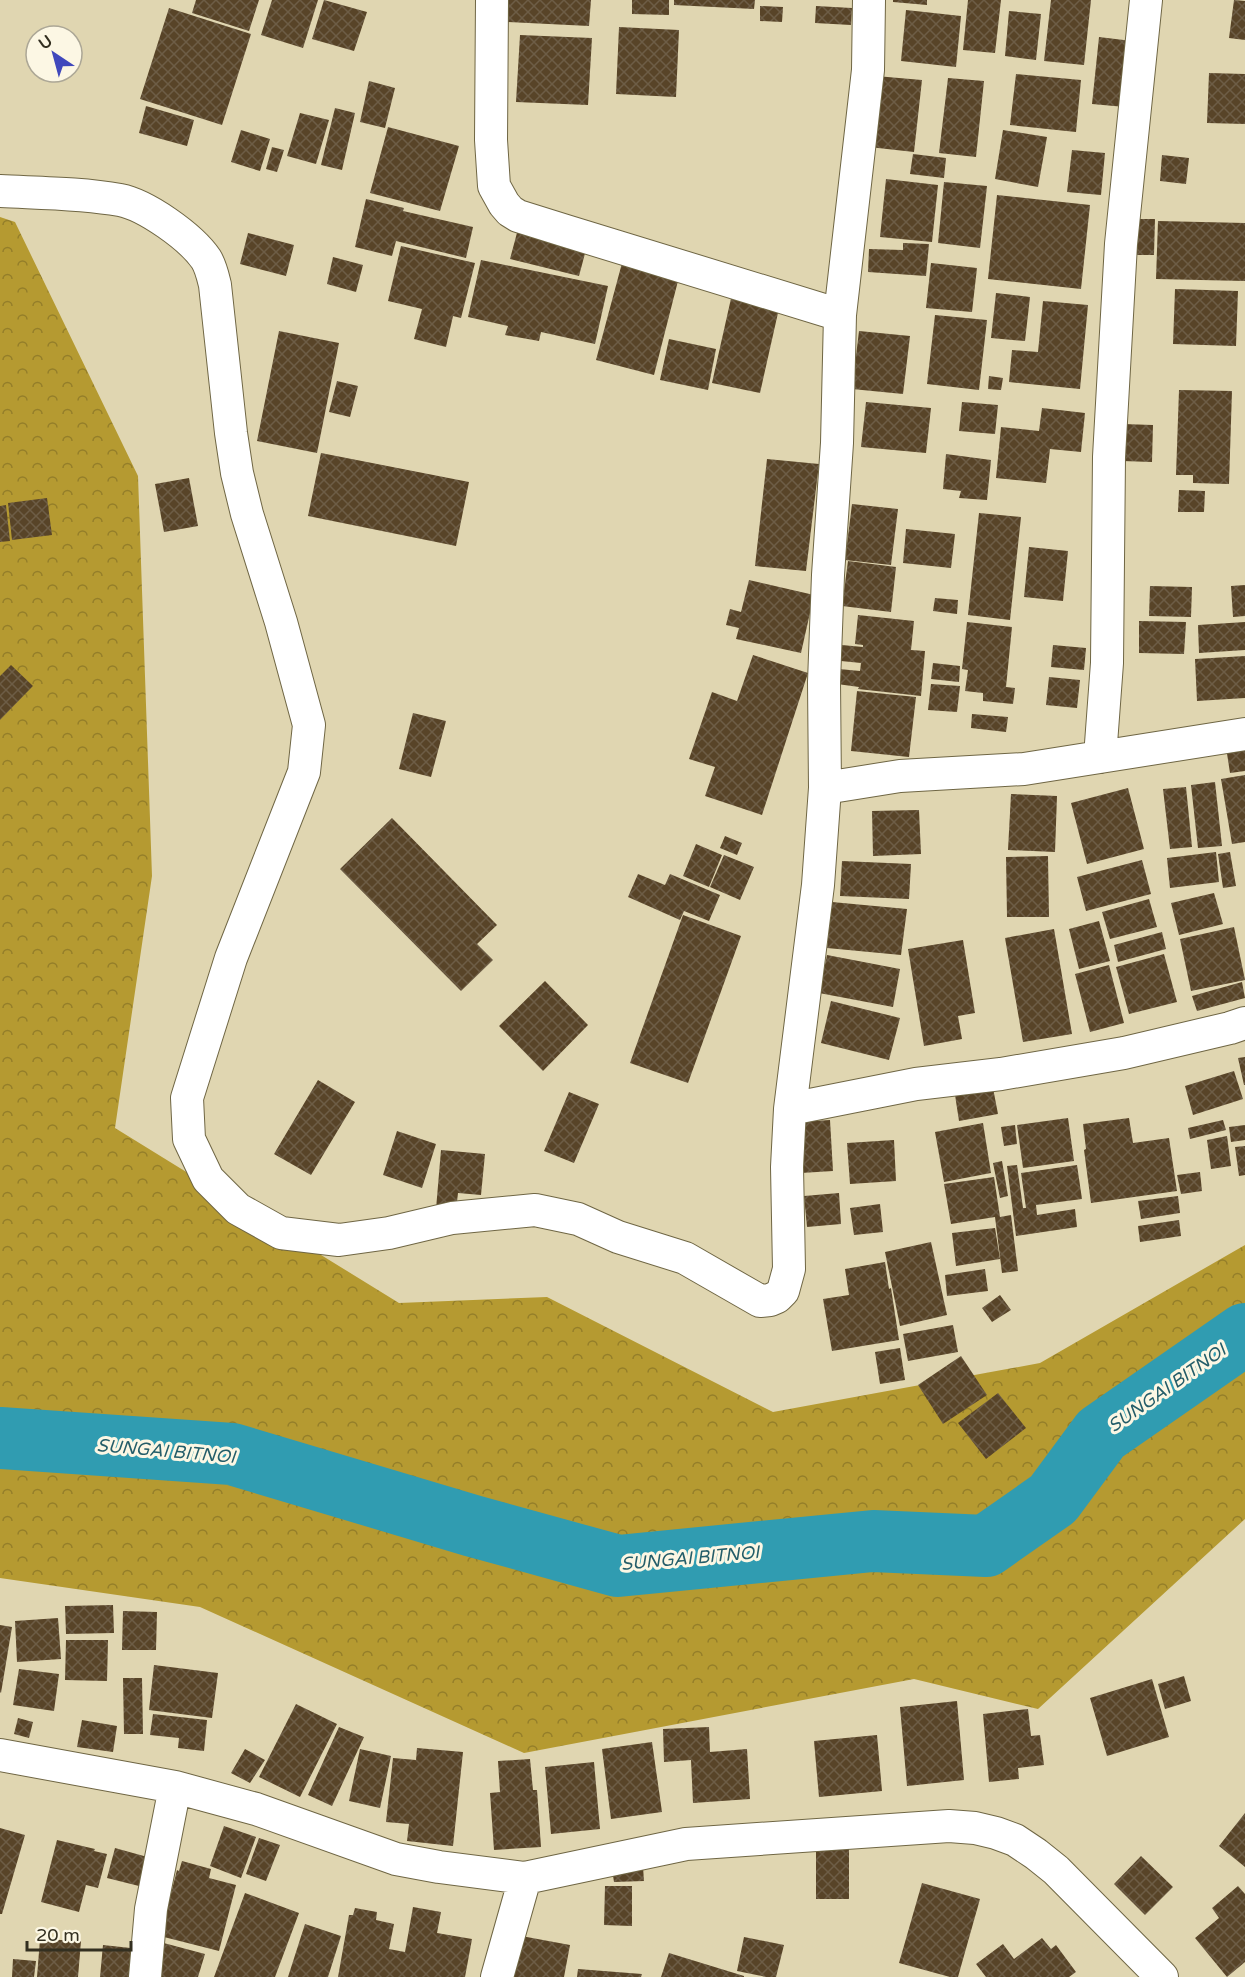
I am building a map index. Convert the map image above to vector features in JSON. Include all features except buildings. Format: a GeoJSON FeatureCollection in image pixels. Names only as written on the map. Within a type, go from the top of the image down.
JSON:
{"type":"FeatureCollection","features":[{"type":"Feature","properties":{"kind":"street"},"geometry":{"type":"LineString","coordinates":[[492,0],[491,140],[495,186],[510,211],[518,216],[840,315]]}},
{"type":"Feature","properties":{"kind":"street"},"geometry":{"type":"LineString","coordinates":[[0,191],[122,200],[173,226],[199,249],[208,262],[215,285],[237,473],[309,725],[304,772],[231,958],[187,1098],[189,1139],[208,1179],[238,1209],[281,1233],[339,1240],[389,1233],[452,1218],[535,1210],[578,1220],[618,1237],[685,1258],[760,1301],[770,1300],[783,1291],[789,1269],[787,1167],[790,1108],[818,885],[825,788],[824,682],[828,575],[837,443],[840,315],[868,70],[869,0]]}},
{"type":"Feature","properties":{"kind":"street"},"geometry":{"type":"LineString","coordinates":[[1100,757],[1107,663],[1109,457],[1120,256],[1146,0]]}},
{"type":"Feature","properties":{"kind":"street"},"geometry":{"type":"LineString","coordinates":[[825,788],[900,776],[1024,769],[1245,734]]}},
{"type":"Feature","properties":{"kind":"street"},"geometry":{"type":"LineString","coordinates":[[790,1108],[916,1084],[1001,1074],[1124,1053],[1245,1023]]}},
{"type":"Feature","properties":{"kind":"street"},"geometry":{"type":"LineString","coordinates":[[0,1755],[175,1787],[256,1809],[396,1859],[525,1878],[686,1844],[949,1826],[975,1828],[1015,1840],[1036,1854],[1056,1870],[1162,1977]]}},
{"type":"Feature","properties":{"kind":"street"},"geometry":{"type":"LineString","coordinates":[[145,1977],[151,1909],[175,1787]]}},
{"type":"Feature","properties":{"kind":"street"},"geometry":{"type":"LineString","coordinates":[[497,1977],[525,1878]]}},
{"type":"Feature","properties":{"kind":"green space"},"geometry":{"type":"Polygon","coordinates":[[[0,217],[15,222],[138,476],[152,876],[115,1128],[399,1303],[547,1297],[773,1412],[1040,1363],[1245,1245],[1245,1519],[1038,1709],[914,1679],[524,1753],[200,1607],[0,1578],[0,217]]]}},
{"type":"Feature","properties":{"kind":"waterway","name":"SUNGAI BITNOI"},"geometry":{"type":"LineString","coordinates":[[0,1438],[232,1454],[473,1526],[618,1566],[873,1541],[986,1546],[1053,1499],[1101,1434],[1245,1334]]}}]}
